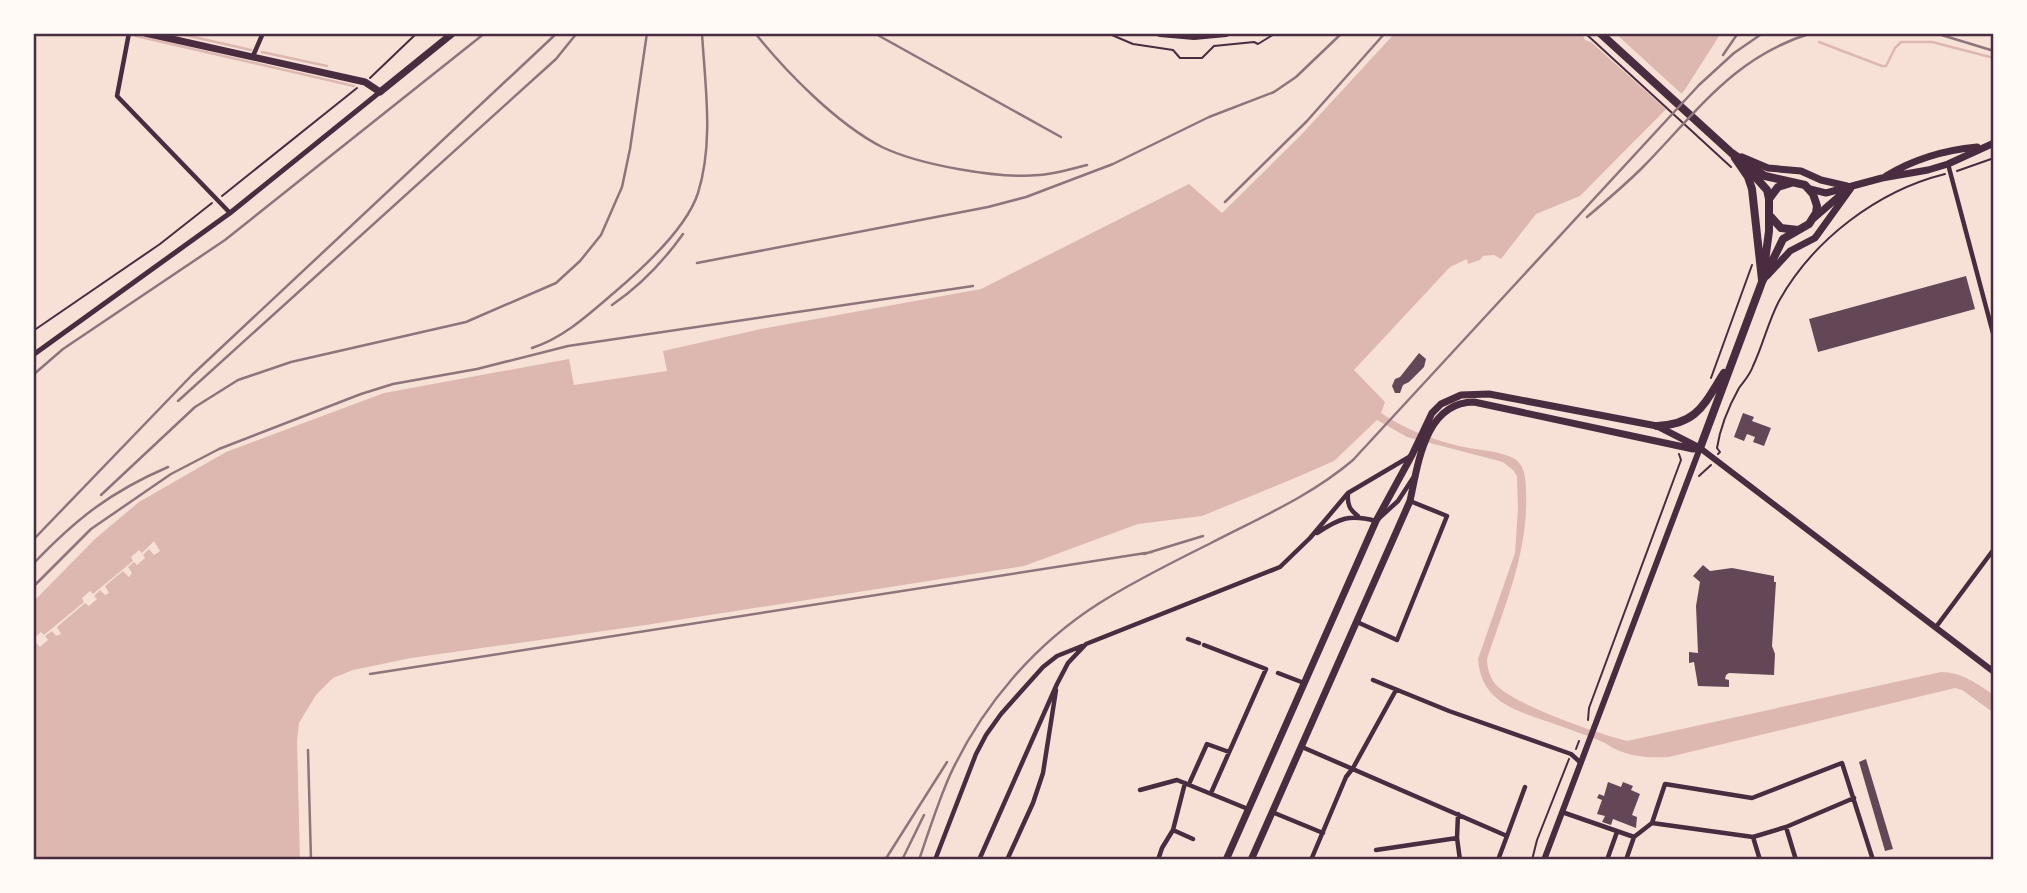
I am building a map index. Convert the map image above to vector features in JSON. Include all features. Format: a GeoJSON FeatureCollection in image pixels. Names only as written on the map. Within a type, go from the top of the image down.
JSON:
{"type":"FeatureCollection","features":[{"type":"Feature","properties":{"kind":"highway"},"geometry":{"type":"LineString","coordinates":[[1160,33],[1194,36],[1226,33]]}},
{"type":"Feature","properties":{"kind":"highway"},"geometry":{"type":"LineString","coordinates":[[1600,33],[1763,184],[1769,199],[1770,216],[1762,282]]}},
{"type":"Feature","properties":{"kind":"highway"},"geometry":{"type":"LineString","coordinates":[[1700,448],[1762,282],[1783,239],[1813,219],[1817,206],[1809,189],[1793,182],[1765,176],[1732,153]]}},
{"type":"Feature","properties":{"kind":"highway"},"geometry":{"type":"LineString","coordinates":[[1732,153],[1748,177],[1752,190],[1762,282]]}},
{"type":"Feature","properties":{"kind":"highway"},"geometry":{"type":"LineString","coordinates":[[1769,199],[1778,187],[1793,182]]}},
{"type":"Feature","properties":{"kind":"highway"},"geometry":{"type":"LineString","coordinates":[[1770,216],[1781,228],[1798,230]]}},
{"type":"Feature","properties":{"kind":"highway"},"geometry":{"type":"LineString","coordinates":[[1657,426],[1680,424],[1698,412],[1732,362]]}},
{"type":"Feature","properties":{"kind":"main road"},"geometry":{"type":"LineString","coordinates":[[145,33],[365,82],[380,92],[453,33]]}},
{"type":"Feature","properties":{"kind":"main road"},"geometry":{"type":"LineString","coordinates":[[1882,178],[1906,164],[1952,150],[1994,143]]}},
{"type":"Feature","properties":{"kind":"main road"},"geometry":{"type":"LineString","coordinates":[[1809,189],[1821,193],[1882,178],[1950,168],[1983,146]]}},
{"type":"Feature","properties":{"kind":"main road"},"geometry":{"type":"LineString","coordinates":[[1950,168],[1948,156],[1952,150]]}},
{"type":"Feature","properties":{"kind":"main road"},"geometry":{"type":"LineString","coordinates":[[1732,153],[1768,168],[1801,170],[1821,180],[1851,187]]}},
{"type":"Feature","properties":{"kind":"main road"},"geometry":{"type":"LineString","coordinates":[[1813,219],[1833,199],[1851,187]]}},
{"type":"Feature","properties":{"kind":"main road"},"geometry":{"type":"LineString","coordinates":[[1762,282],[1790,251],[1815,238],[1851,187]]}},
{"type":"Feature","properties":{"kind":"main road"},"geometry":{"type":"LineString","coordinates":[[1226,860],[1376,521],[1417,451],[1432,413],[1450,398],[1478,393],[1657,426],[1700,448],[1994,673]]}},
{"type":"Feature","properties":{"kind":"main road"},"geometry":{"type":"LineString","coordinates":[[1428,427],[1456,404],[1474,402],[1693,449],[1700,448]]}},
{"type":"Feature","properties":{"kind":"main road"},"geometry":{"type":"LineString","coordinates":[[1544,860],[1700,448]]}},
{"type":"Feature","properties":{"kind":"main road"},"geometry":{"type":"LineString","coordinates":[[1251,860],[1409,501],[1416,474],[1417,451]]}},
{"type":"Feature","properties":{"kind":"street"},"geometry":{"type":"LineString","coordinates":[[130,33],[117,96],[230,213]]}},
{"type":"Feature","properties":{"kind":"street"},"geometry":{"type":"LineString","coordinates":[[253,56],[263,33]]}},
{"type":"Feature","properties":{"kind":"street"},"geometry":{"type":"LineString","coordinates":[[33,355],[230,213],[380,92]]}},
{"type":"Feature","properties":{"kind":"street"},"geometry":{"type":"LineString","coordinates":[[1950,168],[1994,337]]}},
{"type":"Feature","properties":{"kind":"street"},"geometry":{"type":"LineString","coordinates":[[935,860],[976,754],[1001,714],[1043,667],[1057,656],[1268,573],[1289,560],[1348,493],[1417,451]]}},
{"type":"Feature","properties":{"kind":"street"},"geometry":{"type":"LineString","coordinates":[[1348,493],[1351,510],[1359,516],[1376,521],[1398,501],[1416,474]]}},
{"type":"Feature","properties":{"kind":"street"},"geometry":{"type":"LineString","coordinates":[[1357,621],[1397,640],[1447,516],[1409,501]]}},
{"type":"Feature","properties":{"kind":"street"},"geometry":{"type":"LineString","coordinates":[[1310,538],[1334,522],[1359,516]]}},
{"type":"Feature","properties":{"kind":"street"},"geometry":{"type":"LineString","coordinates":[[1935,628],[1994,549]]}},
{"type":"Feature","properties":{"kind":"street"},"geometry":{"type":"LineString","coordinates":[[1188,639],[1304,683]]}},
{"type":"Feature","properties":{"kind":"street"},"geometry":{"type":"LineString","coordinates":[[979,860],[1056,684],[1068,663],[1086,644]]}},
{"type":"Feature","properties":{"kind":"street"},"geometry":{"type":"LineString","coordinates":[[1211,793],[1229,752],[1272,671]]}},
{"type":"Feature","properties":{"kind":"street"},"geometry":{"type":"LineString","coordinates":[[1373,680],[1571,754],[1581,762]]}},
{"type":"Feature","properties":{"kind":"street"},"geometry":{"type":"LineString","coordinates":[[1007,860],[1033,803],[1043,773],[1056,684]]}},
{"type":"Feature","properties":{"kind":"street"},"geometry":{"type":"LineString","coordinates":[[1311,860],[1346,777],[1395,690]]}},
{"type":"Feature","properties":{"kind":"street"},"geometry":{"type":"LineString","coordinates":[[1158,860],[1173,830],[1187,783],[1207,744],[1229,752]]}},
{"type":"Feature","properties":{"kind":"street"},"geometry":{"type":"LineString","coordinates":[[1302,747],[1507,836]]}},
{"type":"Feature","properties":{"kind":"street"},"geometry":{"type":"LineString","coordinates":[[1626,860],[1634,837],[1652,822],[1665,784],[1752,798],[1842,763],[1872,860]]}},
{"type":"Feature","properties":{"kind":"street"},"geometry":{"type":"LineString","coordinates":[[1140,790],[1177,780],[1248,809]]}},
{"type":"Feature","properties":{"kind":"street"},"geometry":{"type":"LineString","coordinates":[[1498,860],[1525,787]]}},
{"type":"Feature","properties":{"kind":"street"},"geometry":{"type":"LineString","coordinates":[[1652,822],[1753,838],[1854,798]]}},
{"type":"Feature","properties":{"kind":"street"},"geometry":{"type":"LineString","coordinates":[[1272,812],[1323,833]]}},
{"type":"Feature","properties":{"kind":"street"},"geometry":{"type":"LineString","coordinates":[[1562,812],[1634,837]]}},
{"type":"Feature","properties":{"kind":"street"},"geometry":{"type":"LineString","coordinates":[[1458,814],[1460,860]]}},
{"type":"Feature","properties":{"kind":"street"},"geometry":{"type":"LineString","coordinates":[[1786,827],[1797,860]]}},
{"type":"Feature","properties":{"kind":"street"},"geometry":{"type":"LineString","coordinates":[[1173,830],[1193,839]]}},
{"type":"Feature","properties":{"kind":"street"},"geometry":{"type":"LineString","coordinates":[[1607,860],[1618,832]]}},
{"type":"Feature","properties":{"kind":"street"},"geometry":{"type":"LineString","coordinates":[[1376,850],[1457,838]]}},
{"type":"Feature","properties":{"kind":"street"},"geometry":{"type":"LineString","coordinates":[[1753,838],[1760,860]]}},
{"type":"Feature","properties":{"kind":"path"},"geometry":{"type":"LineString","coordinates":[[33,331],[160,244],[365,82],[417,33]]}},
{"type":"Feature","properties":{"kind":"path"},"geometry":{"type":"LineString","coordinates":[[1107,33],[1133,44],[1173,50],[1180,58],[1202,58],[1214,46],[1254,42],[1258,44],[1276,33]]}},
{"type":"Feature","properties":{"kind":"path"},"geometry":{"type":"LineString","coordinates":[[1585,33],[1731,167]]}},
{"type":"Feature","properties":{"kind":"path"},"geometry":{"type":"LineString","coordinates":[[1700,477],[1720,452],[1717,448],[1718,441],[1731,405],[1754,364],[1777,305],[1797,274],[1841,228],[1874,204],[1950,168],[1994,158]]}},
{"type":"Feature","properties":{"kind":"path"},"geometry":{"type":"LineString","coordinates":[[1709,382],[1752,263]]}},
{"type":"Feature","properties":{"kind":"path"},"geometry":{"type":"LineString","coordinates":[[1588,720],[1589,708],[1681,460]]}},
{"type":"Feature","properties":{"kind":"path"},"geometry":{"type":"LineString","coordinates":[[1532,860],[1560,782]]}},
{"type":"Feature","properties":{"kind":"shaded area"},"geometry":{"type":"Polygon","coordinates":[[[1395,33],[1721,33],[1684,91],[1580,196],[1536,214],[1501,259],[1494,255],[1483,256],[1480,260],[1468,264],[1467,259],[1450,267],[1354,370],[1385,402],[1381,413],[1390,419],[1438,440],[1505,455],[1522,466],[1526,489],[1524,533],[1515,576],[1487,659],[1489,673],[1496,685],[1539,710],[1627,741],[1941,672],[1963,676],[1994,695],[1994,713],[1955,688],[1669,757],[1652,757],[1620,751],[1591,737],[1512,708],[1493,695],[1486,685],[1478,659],[1515,553],[1517,476],[1503,462],[1407,437],[1377,420],[1334,461],[1295,478],[1202,516],[1138,524],[1024,566],[646,625],[411,658],[353,670],[333,678],[316,695],[299,723],[297,741],[300,860],[33,860],[33,602],[95,539],[139,502],[226,452],[384,393],[569,359],[574,385],[667,371],[663,351],[761,329],[981,289],[1189,184],[1222,213],[1301,135],[1395,33]]]}},
{"type":"Feature","properties":{"kind":"pier"},"geometry":{"type":"Polygon","coordinates":[[[1582,33],[1615,33],[1684,96],[1668,111],[1591,42],[1585,40],[1582,33]]]}},
{"type":"Feature","properties":{"kind":"pier"},"geometry":{"type":"Polygon","coordinates":[[[154,541],[160,551],[154,555],[149,549],[143,555],[145,558],[137,565],[134,562],[128,567],[132,573],[129,577],[123,571],[105,586],[109,593],[105,595],[100,590],[94,596],[97,599],[89,606],[85,603],[57,627],[61,634],[56,636],[52,631],[45,636],[48,640],[40,647],[33,639],[41,632],[44,635],[84,602],[82,598],[90,591],[93,594],[133,561],[131,557],[139,550],[142,553],[154,541]]]}},
{"type":"Feature","properties":{"kind":"building"},"geometry":{"type":"Polygon","coordinates":[[[1966,276],[1975,309],[1818,352],[1809,319],[1966,276]]]}},
{"type":"Feature","properties":{"kind":"building"},"geometry":{"type":"Polygon","coordinates":[[[1419,353],[1426,359],[1424,367],[1403,385],[1400,393],[1395,393],[1392,386],[1395,379],[1400,377],[1419,353]]]}},
{"type":"Feature","properties":{"kind":"building"},"geometry":{"type":"Polygon","coordinates":[[[1743,413],[1754,417],[1752,421],[1771,428],[1764,446],[1753,442],[1755,437],[1747,434],[1744,441],[1734,437],[1743,413]]]}},
{"type":"Feature","properties":{"kind":"building"},"geometry":{"type":"Polygon","coordinates":[[[1703,565],[1710,571],[1732,568],[1774,576],[1774,675],[1729,673],[1725,679],[1729,680],[1729,687],[1698,686],[1694,662],[1689,663],[1689,652],[1698,653],[1696,606],[1700,582],[1693,576],[1703,565]]]}},
{"type":"Feature","properties":{"kind":"building"},"geometry":{"type":"Polygon","coordinates":[[[1866,759],[1893,849],[1885,851],[1859,762],[1866,759]]]}},
{"type":"Feature","properties":{"kind":"building"},"geometry":{"type":"Polygon","coordinates":[[[1608,782],[1621,787],[1623,782],[1633,786],[1631,790],[1640,794],[1632,815],[1637,817],[1636,828],[1613,819],[1611,825],[1602,822],[1605,816],[1597,814],[1602,800],[1597,798],[1599,794],[1604,796],[1608,782]]]}},
{"type":"Feature","properties":{"kind":"waterway"},"geometry":{"type":"LineString","coordinates":[[176,33],[251,50]]}},
{"type":"Feature","properties":{"kind":"waterway"},"geometry":{"type":"LineString","coordinates":[[136,36],[354,86]]}},
{"type":"Feature","properties":{"kind":"waterway"},"geometry":{"type":"LineString","coordinates":[[1819,42],[1882,66],[1886,66],[1901,42],[1932,42],[1994,58]]}},
{"type":"Feature","properties":{"kind":"waterway"},"geometry":{"type":"LineString","coordinates":[[262,52],[327,66]]}},
{"type":"Feature","properties":{"kind":"railway"},"geometry":{"type":"LineString","coordinates":[[33,375],[63,349],[225,240],[485,33]]}},
{"type":"Feature","properties":{"kind":"railway"},"geometry":{"type":"LineString","coordinates":[[33,540],[192,375],[557,33]]}},
{"type":"Feature","properties":{"kind":"railway"},"geometry":{"type":"LineString","coordinates":[[178,401],[556,59],[577,33]]}},
{"type":"Feature","properties":{"kind":"railway"},"geometry":{"type":"LineString","coordinates":[[101,495],[195,407],[238,380],[291,362],[466,322],[556,283],[580,261],[601,235],[622,187],[647,33]]}},
{"type":"Feature","properties":{"kind":"railway"},"geometry":{"type":"LineString","coordinates":[[532,348],[555,338],[576,324],[627,282],[663,246],[692,206],[698,193],[706,154],[702,33]]}},
{"type":"Feature","properties":{"kind":"railway"},"geometry":{"type":"LineString","coordinates":[[755,33],[797,80],[830,111],[865,137],[898,154],[937,165],[1003,175],[1045,174],[1087,165]]}},
{"type":"Feature","properties":{"kind":"railway"},"geometry":{"type":"LineString","coordinates":[[874,33],[1061,137]]}},
{"type":"Feature","properties":{"kind":"railway"},"geometry":{"type":"LineString","coordinates":[[697,263],[988,207],[1026,197],[1113,164],[1209,117],[1274,92],[1296,77],[1342,33]]}},
{"type":"Feature","properties":{"kind":"railway"},"geometry":{"type":"LineString","coordinates":[[1225,202],[1307,121],[1385,33]]}},
{"type":"Feature","properties":{"kind":"railway"},"geometry":{"type":"LineString","coordinates":[[1723,55],[1738,33]]}},
{"type":"Feature","properties":{"kind":"railway"},"geometry":{"type":"LineString","coordinates":[[919,860],[950,775],[963,750],[994,701],[1031,658],[1052,638],[1098,604],[1154,572],[1284,506],[1320,485],[1353,460],[1699,85],[1734,53],[1763,33]]}},
{"type":"Feature","properties":{"kind":"railway"},"geometry":{"type":"LineString","coordinates":[[1587,217],[1636,174],[1700,106],[1738,71],[1785,43],[1812,33]]}},
{"type":"Feature","properties":{"kind":"railway"},"geometry":{"type":"LineString","coordinates":[[1935,33],[1994,51]]}},
{"type":"Feature","properties":{"kind":"railway"},"geometry":{"type":"LineString","coordinates":[[612,305],[650,273],[683,234]]}},
{"type":"Feature","properties":{"kind":"railway"},"geometry":{"type":"LineString","coordinates":[[33,587],[91,529],[171,474],[219,449],[361,394],[393,384],[477,369],[568,346],[973,286]]}},
{"type":"Feature","properties":{"kind":"railway"},"geometry":{"type":"LineString","coordinates":[[33,564],[64,533],[95,508],[128,486],[168,467]]}},
{"type":"Feature","properties":{"kind":"railway"},"geometry":{"type":"LineString","coordinates":[[1144,554],[1203,536]]}},
{"type":"Feature","properties":{"kind":"railway"},"geometry":{"type":"LineString","coordinates":[[370,674],[1152,552]]}},
{"type":"Feature","properties":{"kind":"railway"},"geometry":{"type":"LineString","coordinates":[[308,750],[311,860]]}},
{"type":"Feature","properties":{"kind":"railway"},"geometry":{"type":"LineString","coordinates":[[885,860],[947,762]]}},
{"type":"Feature","properties":{"kind":"railway"},"geometry":{"type":"LineString","coordinates":[[902,860],[924,815]]}}]}
